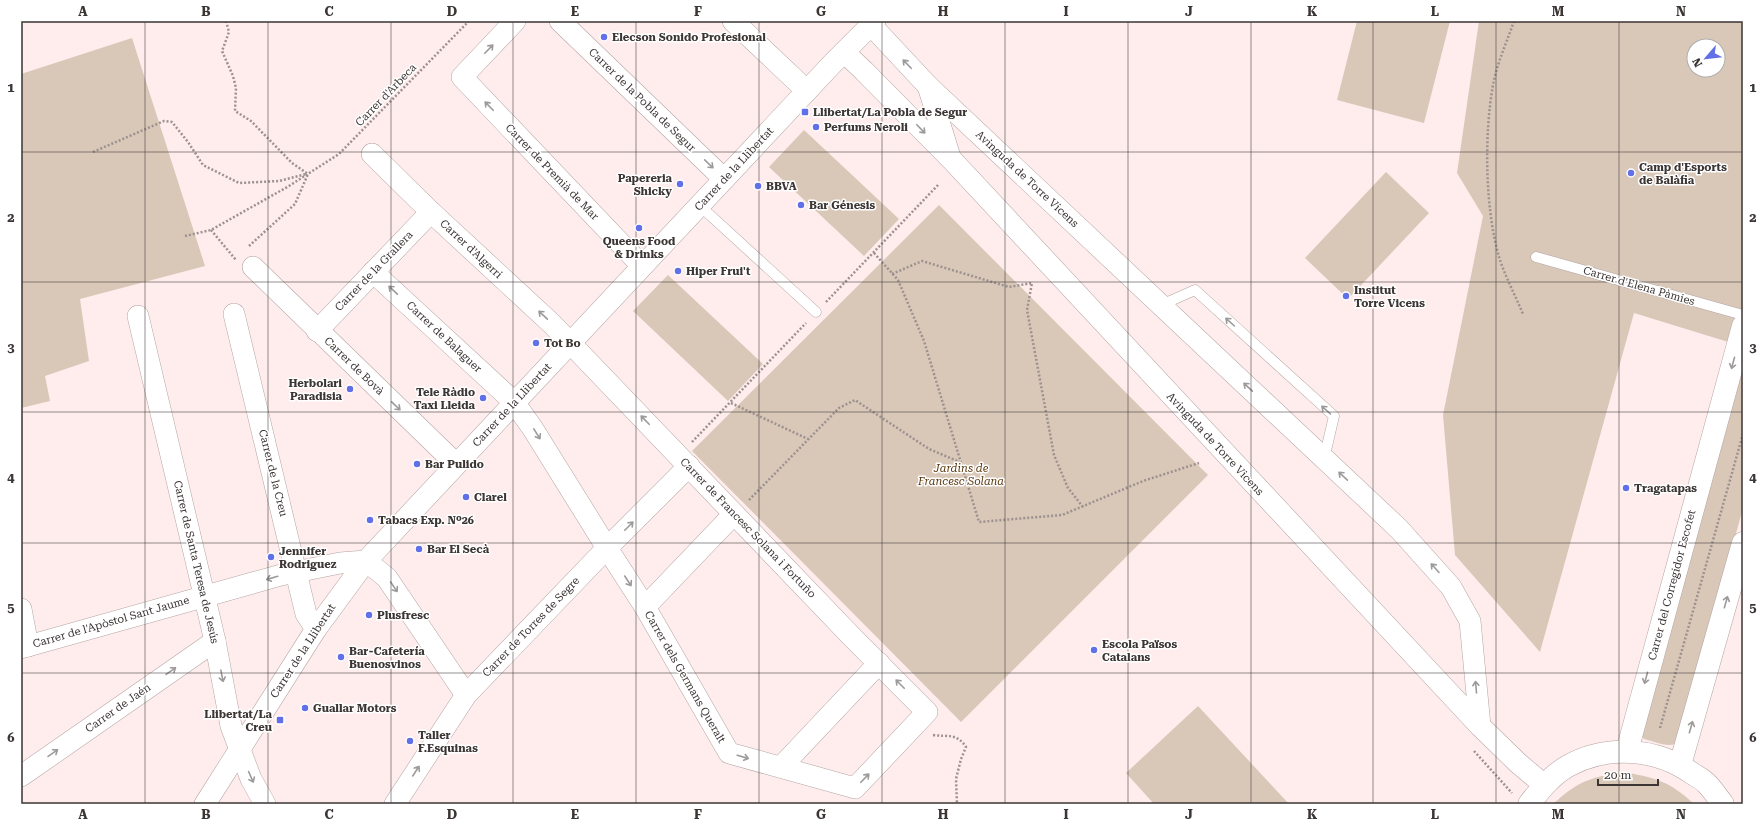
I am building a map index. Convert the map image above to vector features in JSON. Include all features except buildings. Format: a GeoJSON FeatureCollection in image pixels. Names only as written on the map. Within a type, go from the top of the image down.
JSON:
{"type":"FeatureCollection","features":[{"type":"Feature","properties":{"kind":"street","name":"Carrer de Premià de Mar"},"geometry":{"type":"LineString","coordinates":[[516,21],[462,77],[642,266]]}},
{"type":"Feature","properties":{"kind":"street","name":"Carrer de la Pobla de Segur"},"geometry":{"type":"LineString","coordinates":[[560,21],[724,179]]}},
{"type":"Feature","properties":{"kind":"street"},"geometry":{"type":"LineString","coordinates":[[733,21],[807,91]]}},
{"type":"Feature","properties":{"kind":"street","name":"Carrer de la Llibertat"},"geometry":{"type":"LineString","coordinates":[[205,804],[316,629],[366,561],[642,266],[873,23]]}},
{"type":"Feature","properties":{"kind":"street","name":"Avinguda de Torre Vicens"},"geometry":{"type":"LineString","coordinates":[[873,23],[928,86],[1399,529],[1452,587],[1470,621],[1480,726]]}},
{"type":"Feature","properties":{"kind":"street","name":"Avinguda de Torre Vicens"},"geometry":{"type":"LineString","coordinates":[[844,52],[864,70],[952,160],[1480,726],[1518,763],[1544,785]]}},
{"type":"Feature","properties":{"kind":"street","name":"Avinguda de Torre Vicens"},"geometry":{"type":"LineString","coordinates":[[928,86],[952,160]]}},
{"type":"Feature","properties":{"kind":"street","name":"Carrer d'Algerri"},"geometry":{"type":"LineString","coordinates":[[372,154],[431,212],[552,324],[570,343]]}},
{"type":"Feature","properties":{"kind":"street","name":"Carrer de la Grallera"},"geometry":{"type":"LineString","coordinates":[[317,331],[431,212]]}},
{"type":"Feature","properties":{"kind":"street","name":"Carrer de Bovà"},"geometry":{"type":"LineString","coordinates":[[246,257],[317,331],[456,464]]}},
{"type":"Feature","properties":{"kind":"street","name":"Carrer de Balaguer"},"geometry":{"type":"LineString","coordinates":[[373,272],[514,402]]}},
{"type":"Feature","properties":{"kind":"street","name":"Carrer de la Creu"},"geometry":{"type":"LineString","coordinates":[[234,314],[306,614],[316,629]]}},
{"type":"Feature","properties":{"kind":"street","name":"Carrer de Santa Teresa de Jesús"},"geometry":{"type":"LineString","coordinates":[[138,316],[215,641],[232,726],[251,779],[265,804]]}},
{"type":"Feature","properties":{"kind":"street","name":"Carrer del Corregidor Escofet"},"geometry":{"type":"LineString","coordinates":[[1627,751],[1743,326]]}},
{"type":"Feature","properties":{"kind":"street","name":"Carrer de Francesc Solana i Fortuño"},"geometry":{"type":"LineString","coordinates":[[570,343],[734,514],[928,712]]}},
{"type":"Feature","properties":{"kind":"street","name":"Carrer dels Germans Queralt"},"geometry":{"type":"LineString","coordinates":[[514,402],[533,428],[645,607],[729,753],[854,788],[928,712]]}},
{"type":"Feature","properties":{"kind":"street","name":"Carrer de Torres de Segre"},"geometry":{"type":"LineString","coordinates":[[395,804],[466,695],[607,548],[689,466]]}},
{"type":"Feature","properties":{"kind":"street"},"geometry":{"type":"LineString","coordinates":[[645,607],[734,514]]}},
{"type":"Feature","properties":{"kind":"street"},"geometry":{"type":"LineString","coordinates":[[1680,765],[1743,543]]}},
{"type":"Feature","properties":{"kind":"street"},"geometry":{"type":"LineString","coordinates":[[366,561],[387,578],[466,695]]}},
{"type":"Feature","properties":{"kind":"street","name":"Carrer de l'Apòstol Sant Jaume"},"geometry":{"type":"LineString","coordinates":[[25,647],[204,596],[297,572],[340,563],[366,561]]}},
{"type":"Feature","properties":{"kind":"street"},"geometry":{"type":"LineString","coordinates":[[21,609],[25,647]]}},
{"type":"Feature","properties":{"kind":"street","name":"Carrer de Jaén"},"geometry":{"type":"LineString","coordinates":[[21,776],[215,641]]}},
{"type":"Feature","properties":{"kind":"street"},"geometry":{"type":"LineString","coordinates":[[781,768],[879,663]]}},
{"type":"Feature","properties":{"kind":"street"},"geometry":{"type":"LineString","coordinates":[[1529,804],[1544,785],[1568,766],[1597,755],[1627,751],[1654,755],[1680,765],[1707,784],[1723,804]]}},
{"type":"Feature","properties":{"kind":"lane"},"geometry":{"type":"LineString","coordinates":[[699,206],[816,312]]}},
{"type":"Feature","properties":{"kind":"lane","name":"Carrer d'Elena Pàmies"},"geometry":{"type":"LineString","coordinates":[[1536,257],[1743,315]]}},
{"type":"Feature","properties":{"kind":"lane"},"geometry":{"type":"LineString","coordinates":[[1161,305],[1195,290],[1334,416],[1324,458]]}},
{"type":"Feature","properties":{"kind":"path"},"geometry":{"type":"LineString","coordinates":[[226,21],[230,32],[222,51],[234,76],[236,88],[235,111],[252,121],[292,163],[308,174]]}},
{"type":"Feature","properties":{"kind":"path"},"geometry":{"type":"LineString","coordinates":[[462,21],[465,25]]}},
{"type":"Feature","properties":{"kind":"path","name":"Carrer d'Arbeca"},"geometry":{"type":"LineString","coordinates":[[185,236],[210,230],[308,174],[339,154],[469,21]]}},
{"type":"Feature","properties":{"kind":"path"},"geometry":{"type":"LineString","coordinates":[[1514,21],[1494,84],[1489,123],[1487,157],[1491,214],[1499,258],[1522,314]]}},
{"type":"Feature","properties":{"kind":"path"},"geometry":{"type":"LineString","coordinates":[[92,152],[164,121],[172,122],[188,142],[203,165],[239,183],[279,180],[308,174]]}},
{"type":"Feature","properties":{"kind":"path"},"geometry":{"type":"LineString","coordinates":[[210,230],[236,260],[246,257],[295,204],[308,174]]}},
{"type":"Feature","properties":{"kind":"path"},"geometry":{"type":"LineString","coordinates":[[690,444],[731,403],[939,184]]}},
{"type":"Feature","properties":{"kind":"path"},"geometry":{"type":"LineString","coordinates":[[874,253],[898,280],[924,341],[979,522],[1062,515],[1143,481],[1199,463]]}},
{"type":"Feature","properties":{"kind":"path"},"geometry":{"type":"LineString","coordinates":[[892,274],[922,261],[1009,287],[1032,284],[1027,310],[1054,455],[1068,488],[1083,507]]}},
{"type":"Feature","properties":{"kind":"path"},"geometry":{"type":"LineString","coordinates":[[734,514],[839,408],[855,400],[930,449],[962,464]]}},
{"type":"Feature","properties":{"kind":"path"},"geometry":{"type":"LineString","coordinates":[[731,403],[808,439]]}},
{"type":"Feature","properties":{"kind":"path"},"geometry":{"type":"LineString","coordinates":[[1660,728],[1743,434]]}},
{"type":"Feature","properties":{"kind":"path"},"geometry":{"type":"LineString","coordinates":[[913,727],[921,734],[951,736],[961,739],[966,747],[961,759],[956,780],[958,804]]}},
{"type":"Feature","properties":{"kind":"green space"},"geometry":{"type":"Polygon","coordinates":[[[1357,21],[1450,21],[1424,123],[1337,100],[1357,21]]]}},
{"type":"Feature","properties":{"kind":"green space"},"geometry":{"type":"Polygon","coordinates":[[[1479,21],[1743,21],[1743,326],[1738,345],[1634,313],[1540,652],[1455,555],[1443,415],[1483,216],[1457,173],[1479,21]]]}},
{"type":"Feature","properties":{"kind":"green space"},"geometry":{"type":"Polygon","coordinates":[[[132,38],[205,266],[80,299],[89,361],[45,376],[50,401],[21,408],[21,74],[132,38]]]}},
{"type":"Feature","properties":{"kind":"green space"},"geometry":{"type":"Polygon","coordinates":[[[804,130],[899,219],[864,256],[769,167],[804,130]]]}},
{"type":"Feature","properties":{"kind":"green space"},"geometry":{"type":"Polygon","coordinates":[[[1386,172],[1429,213],[1348,299],[1305,258],[1386,172]]]}},
{"type":"Feature","properties":{"kind":"green space","name":"Jardins de Francesc Solana"},"geometry":{"type":"Polygon","coordinates":[[[939,205],[1208,475],[961,722],[692,451],[939,205]]]}},
{"type":"Feature","properties":{"kind":"green space"},"geometry":{"type":"Polygon","coordinates":[[[668,275],[763,364],[728,401],[633,311],[668,275]]]}},
{"type":"Feature","properties":{"kind":"green space"},"geometry":{"type":"Polygon","coordinates":[[[1743,364],[1743,508],[1679,741],[1676,744],[1667,745],[1644,739],[1641,735],[1743,364]]]}},
{"type":"Feature","properties":{"kind":"green space"},"geometry":{"type":"Polygon","coordinates":[[[1198,706],[1289,804],[1154,804],[1126,773],[1198,706]]]}},
{"type":"Feature","properties":{"kind":"green space"},"geometry":{"type":"Polygon","coordinates":[[[1624,772],[1645,776],[1669,785],[1694,804],[1553,804],[1570,790],[1586,781],[1624,772]]]}},
{"type":"Feature","properties":{"kind":"place","name":"Elecson Sonido Profesional"},"geometry":{"type":"Point","coordinates":[604,37]}},
{"type":"Feature","properties":{"kind":"place","name":"Llibertat/La Pobla de Segur"},"geometry":{"type":"Point","coordinates":[805,112]}},
{"type":"Feature","properties":{"kind":"place","name":"Perfums Neroli"},"geometry":{"type":"Point","coordinates":[816,127]}},
{"type":"Feature","properties":{"kind":"place","name":"Camp d'Esports de Balàfia"},"geometry":{"type":"Point","coordinates":[1631,173]}},
{"type":"Feature","properties":{"kind":"place","name":"Papereria Shicky"},"geometry":{"type":"Point","coordinates":[680,184]}},
{"type":"Feature","properties":{"kind":"place","name":"BBVA"},"geometry":{"type":"Point","coordinates":[758,186]}},
{"type":"Feature","properties":{"kind":"place","name":"Bar Génesis"},"geometry":{"type":"Point","coordinates":[801,205]}},
{"type":"Feature","properties":{"kind":"place","name":"Queens Food & Drinks"},"geometry":{"type":"Point","coordinates":[639,228]}},
{"type":"Feature","properties":{"kind":"place","name":"Hiper Frui't"},"geometry":{"type":"Point","coordinates":[678,271]}},
{"type":"Feature","properties":{"kind":"place","name":"Institut Torre Vicens"},"geometry":{"type":"Point","coordinates":[1346,296]}},
{"type":"Feature","properties":{"kind":"place","name":"Tot Bo"},"geometry":{"type":"Point","coordinates":[536,343]}},
{"type":"Feature","properties":{"kind":"place","name":"Herbolari Paradisia"},"geometry":{"type":"Point","coordinates":[350,389]}},
{"type":"Feature","properties":{"kind":"place","name":"Tele Ràdio Taxi Lleida"},"geometry":{"type":"Point","coordinates":[483,398]}},
{"type":"Feature","properties":{"kind":"place","name":"Bar Pulido"},"geometry":{"type":"Point","coordinates":[417,464]}},
{"type":"Feature","properties":{"kind":"place","name":"Tragatapas"},"geometry":{"type":"Point","coordinates":[1626,488]}},
{"type":"Feature","properties":{"kind":"place","name":"Clarel"},"geometry":{"type":"Point","coordinates":[466,497]}},
{"type":"Feature","properties":{"kind":"place","name":"Tabacs Exp. Nº26"},"geometry":{"type":"Point","coordinates":[370,520]}},
{"type":"Feature","properties":{"kind":"place","name":"Bar El Secà"},"geometry":{"type":"Point","coordinates":[419,549]}},
{"type":"Feature","properties":{"kind":"place","name":"Jennifer Rodriguez"},"geometry":{"type":"Point","coordinates":[271,557]}},
{"type":"Feature","properties":{"kind":"place","name":"Plusfresc"},"geometry":{"type":"Point","coordinates":[369,615]}},
{"type":"Feature","properties":{"kind":"place","name":"Escola Països Catalans"},"geometry":{"type":"Point","coordinates":[1094,650]}},
{"type":"Feature","properties":{"kind":"place","name":"Bar-Cafetería Buenosvinos"},"geometry":{"type":"Point","coordinates":[341,657]}},
{"type":"Feature","properties":{"kind":"place","name":"Guallar Motors"},"geometry":{"type":"Point","coordinates":[305,708]}},
{"type":"Feature","properties":{"kind":"place","name":"Llibertat/La Creu"},"geometry":{"type":"Point","coordinates":[280,720]}},
{"type":"Feature","properties":{"kind":"place","name":"Taller F.Esquinas"},"geometry":{"type":"Point","coordinates":[410,741]}}]}
